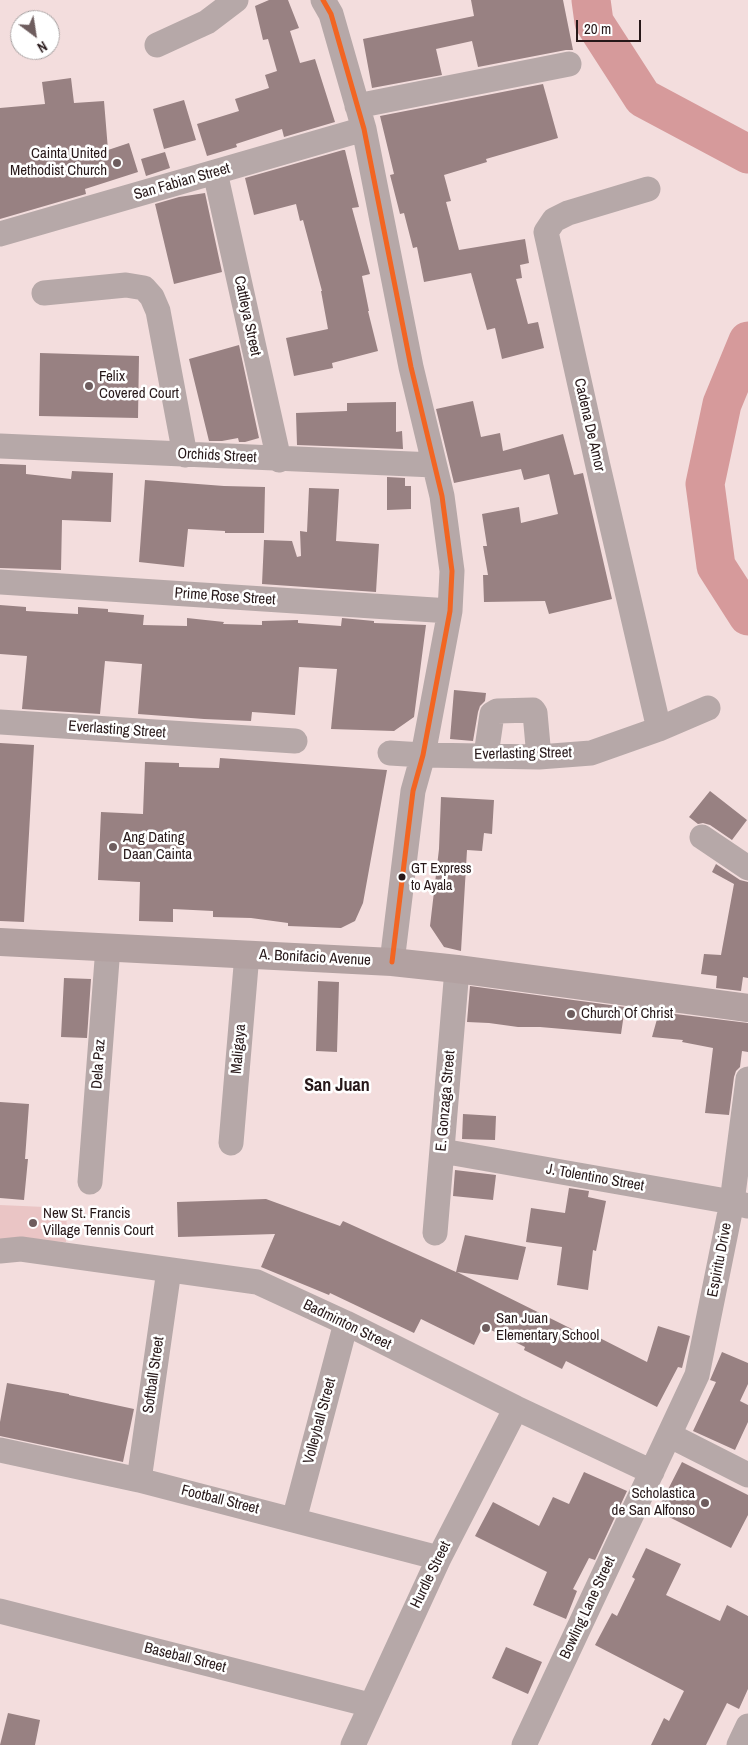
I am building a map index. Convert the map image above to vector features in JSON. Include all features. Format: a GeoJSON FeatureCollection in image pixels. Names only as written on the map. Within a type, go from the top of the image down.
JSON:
{"type":"FeatureCollection","features":[{"type":"Feature","properties":{"kind":"main road","name":"A. Bonifacio Avenue"},"geometry":{"type":"LineString","coordinates":[[0,942],[108,946],[392,962],[748,1008]]}},
{"type":"Feature","properties":{"kind":"street"},"geometry":{"type":"LineString","coordinates":[[157,45],[207,22],[236,0]]}},
{"type":"Feature","properties":{"kind":"street"},"geometry":{"type":"LineString","coordinates":[[323,0],[331,14],[364,129],[411,367],[442,496],[449,537],[452,571],[450,611],[423,755],[413,791],[392,962]]}},
{"type":"Feature","properties":{"kind":"street"},"geometry":{"type":"LineString","coordinates":[[357,106],[569,64]]}},
{"type":"Feature","properties":{"kind":"street","name":"San Fabian Street"},"geometry":{"type":"LineString","coordinates":[[0,234],[364,129]]}},
{"type":"Feature","properties":{"kind":"street","name":"Cattleya Street"},"geometry":{"type":"LineString","coordinates":[[215,172],[279,460]]}},
{"type":"Feature","properties":{"kind":"street","name":"Cadena De Amor"},"geometry":{"type":"LineString","coordinates":[[648,189],[568,213],[554,220],[546,232],[659,729]]}},
{"type":"Feature","properties":{"kind":"street"},"geometry":{"type":"LineString","coordinates":[[44,293],[126,285],[144,288],[152,297],[158,311],[185,454]]}},
{"type":"Feature","properties":{"kind":"street","name":"Orchids Street"},"geometry":{"type":"LineString","coordinates":[[0,446],[279,460],[434,465]]}},
{"type":"Feature","properties":{"kind":"street","name":"Prime Rose Street"},"geometry":{"type":"LineString","coordinates":[[0,582],[450,611]]}},
{"type":"Feature","properties":{"kind":"street","name":"Everlasting Street"},"geometry":{"type":"LineString","coordinates":[[390,753],[539,757],[591,753],[659,729],[708,708]]}},
{"type":"Feature","properties":{"kind":"street"},"geometry":{"type":"LineString","coordinates":[[486,755],[492,714],[497,711],[533,710],[535,713],[539,757]]}},
{"type":"Feature","properties":{"kind":"street","name":"Everlasting Street"},"geometry":{"type":"LineString","coordinates":[[0,722],[295,741]]}},
{"type":"Feature","properties":{"kind":"street"},"geometry":{"type":"LineString","coordinates":[[702,837],[748,868]]}},
{"type":"Feature","properties":{"kind":"street","name":"Dela Paz"},"geometry":{"type":"LineString","coordinates":[[90,1182],[108,946]]}},
{"type":"Feature","properties":{"kind":"street","name":"Maligaya"},"geometry":{"type":"LineString","coordinates":[[231,1143],[247,954]]}},
{"type":"Feature","properties":{"kind":"street","name":"E. Gonzaga Street"},"geometry":{"type":"LineString","coordinates":[[435,1232],[457,969]]}},
{"type":"Feature","properties":{"kind":"street","name":"Espiritu Drive"},"geometry":{"type":"LineString","coordinates":[[661,1453],[697,1375],[740,1204],[748,1079]]}},
{"type":"Feature","properties":{"kind":"street","name":"J. Tolentino Street"},"geometry":{"type":"LineString","coordinates":[[442,1151],[740,1204]]}},
{"type":"Feature","properties":{"kind":"street","name":"Badminton Street"},"geometry":{"type":"LineString","coordinates":[[0,1251],[21,1249],[257,1282],[346,1323],[516,1408],[661,1453],[748,1475]]}},
{"type":"Feature","properties":{"kind":"street","name":"Softball Street"},"geometry":{"type":"LineString","coordinates":[[139,1480],[168,1270]]}},
{"type":"Feature","properties":{"kind":"street","name":"Volleyball Street"},"geometry":{"type":"LineString","coordinates":[[294,1520],[346,1323]]}},
{"type":"Feature","properties":{"kind":"street","name":"Hurdle Street"},"geometry":{"type":"LineString","coordinates":[[353,1745],[438,1558],[516,1408]]}},
{"type":"Feature","properties":{"kind":"street","name":"Football Street"},"geometry":{"type":"LineString","coordinates":[[0,1450],[139,1480],[438,1558]]}},
{"type":"Feature","properties":{"kind":"street","name":"Bowling Lane Street"},"geometry":{"type":"LineString","coordinates":[[524,1745],[661,1453]]}},
{"type":"Feature","properties":{"kind":"street","name":"Baseball Street"},"geometry":{"type":"LineString","coordinates":[[0,1611],[370,1705]]}},
{"type":"Feature","properties":{"kind":"street"},"geometry":{"type":"LineString","coordinates":[[739,1745],[748,1726]]}},
{"type":"Feature","properties":{"kind":"shaded area","name":"New St. Francis Village Tennis Court"},"geometry":{"type":"Polygon","coordinates":[[[0,1205],[67,1208],[66,1242],[0,1239],[0,1205]]]}},
{"type":"Feature","properties":{"kind":"building"},"geometry":{"type":"Polygon","coordinates":[[[269,0],[288,0],[299,28],[290,31],[300,63],[315,59],[335,122],[284,137],[282,129],[236,144],[237,147],[207,156],[197,124],[239,111],[235,99],[269,88],[265,75],[277,71],[268,39],[263,40],[255,6],[269,0]]]}},
{"type":"Feature","properties":{"kind":"building"},"geometry":{"type":"Polygon","coordinates":[[[471,0],[563,0],[573,50],[478,67],[472,41],[436,49],[442,75],[372,88],[363,39],[474,16],[471,0]]]}},
{"type":"Feature","properties":{"kind":"building"},"geometry":{"type":"Polygon","coordinates":[[[71,78],[74,103],[104,101],[108,150],[129,143],[138,172],[85,189],[86,194],[0,219],[0,108],[45,104],[42,82],[71,78]]]}},
{"type":"Feature","properties":{"kind":"building"},"geometry":{"type":"Polygon","coordinates":[[[543,84],[558,138],[486,159],[487,162],[444,175],[451,201],[446,202],[459,250],[525,239],[529,263],[520,265],[522,278],[516,279],[528,324],[538,322],[544,348],[502,359],[495,328],[487,330],[471,273],[424,282],[417,247],[413,248],[404,213],[400,214],[390,175],[394,174],[380,116],[543,84]]]}},
{"type":"Feature","properties":{"kind":"building"},"geometry":{"type":"Polygon","coordinates":[[[184,100],[196,140],[164,149],[153,109],[184,100]]]}},
{"type":"Feature","properties":{"kind":"building"},"geometry":{"type":"Polygon","coordinates":[[[345,150],[359,207],[352,208],[370,274],[362,276],[378,351],[332,363],[333,368],[294,376],[286,338],[328,329],[322,291],[303,220],[300,221],[296,204],[254,215],[245,178],[345,150]]]}},
{"type":"Feature","properties":{"kind":"building"},"geometry":{"type":"Polygon","coordinates":[[[165,152],[170,168],[146,176],[141,159],[165,152]]]}},
{"type":"Feature","properties":{"kind":"building"},"geometry":{"type":"Polygon","coordinates":[[[205,193],[222,272],[174,284],[155,204],[179,197],[205,193]]]}},
{"type":"Feature","properties":{"kind":"building"},"geometry":{"type":"Polygon","coordinates":[[[239,345],[259,438],[245,442],[239,442],[238,438],[209,441],[189,359],[239,345]]]}},
{"type":"Feature","properties":{"kind":"building","name":"Felix Covered Court"},"geometry":{"type":"Polygon","coordinates":[[[40,353],[139,356],[138,418],[39,416],[40,353]]]}},
{"type":"Feature","properties":{"kind":"building"},"geometry":{"type":"Polygon","coordinates":[[[473,401],[481,437],[500,433],[503,451],[563,434],[574,475],[583,473],[612,599],[549,614],[545,601],[484,602],[483,575],[488,575],[483,546],[487,546],[482,514],[519,507],[521,523],[558,514],[549,474],[524,480],[521,469],[454,483],[436,409],[473,401]]]}},
{"type":"Feature","properties":{"kind":"building"},"geometry":{"type":"Polygon","coordinates":[[[396,402],[396,432],[402,431],[403,449],[297,445],[296,413],[347,411],[347,403],[396,402]]]}},
{"type":"Feature","properties":{"kind":"building"},"geometry":{"type":"Polygon","coordinates":[[[0,464],[26,465],[26,474],[71,479],[72,471],[113,473],[111,522],[62,520],[61,570],[0,568],[0,464]]]}},
{"type":"Feature","properties":{"kind":"building"},"geometry":{"type":"Polygon","coordinates":[[[387,477],[405,478],[405,486],[411,486],[411,509],[387,510],[387,477]]]}},
{"type":"Feature","properties":{"kind":"building"},"geometry":{"type":"Polygon","coordinates":[[[145,480],[265,487],[264,533],[225,533],[225,531],[188,529],[184,567],[139,562],[145,480]]]}},
{"type":"Feature","properties":{"kind":"building"},"geometry":{"type":"Polygon","coordinates":[[[309,488],[339,489],[336,541],[379,544],[376,592],[262,584],[264,540],[292,541],[297,557],[301,556],[300,531],[307,532],[309,488]]]}},
{"type":"Feature","properties":{"kind":"building"},"geometry":{"type":"Polygon","coordinates":[[[0,605],[26,607],[26,611],[78,614],[78,607],[108,609],[108,612],[144,615],[143,625],[187,626],[187,618],[224,622],[223,624],[262,625],[262,621],[298,620],[298,623],[341,626],[342,618],[374,621],[374,623],[426,625],[414,717],[394,731],[331,729],[337,669],[299,667],[295,715],[252,712],[251,721],[138,714],[142,664],[105,661],[100,714],[22,709],[27,656],[0,654],[0,605]]]}},
{"type":"Feature","properties":{"kind":"building"},"geometry":{"type":"Polygon","coordinates":[[[454,690],[486,693],[485,701],[480,706],[478,712],[473,741],[450,739],[454,690]]]}},
{"type":"Feature","properties":{"kind":"building"},"geometry":{"type":"Polygon","coordinates":[[[0,743],[34,745],[24,922],[0,921],[0,743]]]}},
{"type":"Feature","properties":{"kind":"building"},"geometry":{"type":"Polygon","coordinates":[[[220,758],[387,770],[363,903],[355,921],[341,928],[288,926],[288,923],[251,918],[213,917],[213,911],[173,909],[173,922],[139,921],[140,882],[98,880],[101,812],[143,814],[145,762],[179,763],[179,767],[219,768],[220,758]]]}},
{"type":"Feature","properties":{"kind":"building"},"geometry":{"type":"Polygon","coordinates":[[[710,791],[747,820],[732,840],[710,825],[698,824],[689,817],[710,791]]]}},
{"type":"Feature","properties":{"kind":"building"},"geometry":{"type":"Polygon","coordinates":[[[441,797],[494,800],[492,834],[484,833],[482,851],[467,850],[461,951],[444,947],[430,926],[439,849],[441,797]]]}},
{"type":"Feature","properties":{"kind":"building"},"geometry":{"type":"Polygon","coordinates":[[[716,864],[740,880],[748,882],[748,978],[743,977],[741,991],[716,988],[717,976],[701,974],[704,954],[721,955],[734,884],[712,872],[716,864]]]}},
{"type":"Feature","properties":{"kind":"building"},"geometry":{"type":"Polygon","coordinates":[[[64,978],[91,979],[87,1038],[61,1037],[64,978]]]}},
{"type":"Feature","properties":{"kind":"building"},"geometry":{"type":"Polygon","coordinates":[[[318,981],[339,982],[337,1052],[316,1051],[318,981]]]}},
{"type":"Feature","properties":{"kind":"building"},"geometry":{"type":"Polygon","coordinates":[[[470,986],[625,1007],[621,1034],[467,1022],[470,986]]]}},
{"type":"Feature","properties":{"kind":"building"},"geometry":{"type":"Polygon","coordinates":[[[659,1012],[748,1023],[748,1052],[742,1051],[740,1067],[734,1077],[729,1115],[705,1113],[713,1048],[682,1042],[683,1040],[652,1037],[659,1012]]]}},
{"type":"Feature","properties":{"kind":"building"},"geometry":{"type":"Polygon","coordinates":[[[0,1102],[29,1104],[25,1159],[28,1159],[24,1200],[0,1198],[0,1102]]]}},
{"type":"Feature","properties":{"kind":"building"},"geometry":{"type":"Polygon","coordinates":[[[463,1114],[496,1116],[495,1140],[462,1139],[463,1114]]]}},
{"type":"Feature","properties":{"kind":"building"},"geometry":{"type":"Polygon","coordinates":[[[455,1170],[496,1175],[493,1200],[453,1196],[455,1170]]]}},
{"type":"Feature","properties":{"kind":"building"},"geometry":{"type":"Polygon","coordinates":[[[569,1188],[589,1191],[588,1197],[606,1201],[596,1251],[593,1250],[588,1290],[557,1285],[562,1247],[526,1242],[531,1208],[565,1213],[569,1188]]]}},
{"type":"Feature","properties":{"kind":"building"},"geometry":{"type":"Polygon","coordinates":[[[266,1199],[340,1226],[343,1221],[456,1272],[465,1235],[526,1247],[518,1280],[457,1272],[584,1335],[586,1331],[647,1362],[658,1326],[690,1336],[682,1368],[678,1367],[657,1407],[566,1361],[562,1369],[524,1350],[525,1347],[483,1326],[474,1345],[421,1319],[414,1333],[330,1293],[329,1295],[261,1267],[275,1234],[178,1237],[177,1202],[266,1199]]]}},
{"type":"Feature","properties":{"kind":"building"},"geometry":{"type":"Polygon","coordinates":[[[722,1352],[748,1363],[748,1384],[740,1401],[748,1405],[748,1422],[735,1450],[693,1431],[716,1382],[710,1380],[722,1352]]]}},
{"type":"Feature","properties":{"kind":"building"},"geometry":{"type":"Polygon","coordinates":[[[7,1383],[69,1394],[134,1409],[123,1462],[0,1436],[0,1422],[7,1383]]]}},
{"type":"Feature","properties":{"kind":"building","name":"Scholastica de San Alfonso"},"geometry":{"type":"Polygon","coordinates":[[[682,1462],[748,1495],[748,1515],[731,1548],[657,1511],[682,1462]]]}},
{"type":"Feature","properties":{"kind":"building"},"geometry":{"type":"Polygon","coordinates":[[[584,1472],[627,1491],[595,1560],[589,1558],[573,1589],[577,1591],[566,1619],[533,1605],[547,1572],[475,1536],[493,1502],[539,1526],[553,1497],[569,1504],[584,1472]]]}},
{"type":"Feature","properties":{"kind":"building"},"geometry":{"type":"Polygon","coordinates":[[[646,1548],[681,1564],[666,1595],[720,1621],[727,1605],[748,1616],[748,1689],[739,1709],[727,1703],[706,1745],[651,1745],[664,1718],[669,1721],[684,1691],[595,1645],[612,1613],[617,1616],[635,1579],[632,1577],[646,1548]]]}},
{"type":"Feature","properties":{"kind":"building"},"geometry":{"type":"Polygon","coordinates":[[[506,1647],[542,1662],[528,1694],[492,1678],[506,1647]]]}},
{"type":"Feature","properties":{"kind":"building"},"geometry":{"type":"Polygon","coordinates":[[[8,1713],[40,1720],[35,1745],[0,1745],[8,1713]]]}},
{"type":"Feature","properties":{"kind":"waterway"},"geometry":{"type":"LineString","coordinates":[[591,0],[594,22],[643,98],[748,154]]}},
{"type":"Feature","properties":{"kind":"waterway"},"geometry":{"type":"LineString","coordinates":[[748,341],[722,404],[705,484],[716,566],[748,616]]}},
{"type":"Feature","properties":{"kind":"transit line"},"geometry":{"type":"LineString","coordinates":[[323,0],[331,14],[364,129],[411,367],[442,496],[452,571],[450,611],[423,755],[413,791],[392,962]]}},
{"type":"Feature","properties":{"kind":"place","name":"Cainta United Methodist Church"},"geometry":{"type":"Point","coordinates":[117,163]}},
{"type":"Feature","properties":{"kind":"place","name":"Felix Covered Court"},"geometry":{"type":"Point","coordinates":[89,386]}},
{"type":"Feature","properties":{"kind":"place","name":"Ang Dating Daan Cainta"},"geometry":{"type":"Point","coordinates":[113,847]}},
{"type":"Feature","properties":{"kind":"place","name":"GT Express to Ayala"},"geometry":{"type":"Point","coordinates":[402,877]}},
{"type":"Feature","properties":{"kind":"place","name":"Church Of Christ"},"geometry":{"type":"Point","coordinates":[571,1014]}},
{"type":"Feature","properties":{"kind":"place","name":"New St. Francis Village Tennis Court"},"geometry":{"type":"Point","coordinates":[33,1223]}},
{"type":"Feature","properties":{"kind":"place","name":"San Juan Elementary School"},"geometry":{"type":"Point","coordinates":[486,1328]}},
{"type":"Feature","properties":{"kind":"place","name":"Scholastica de San Alfonso"},"geometry":{"type":"Point","coordinates":[705,1503]}},
{"type":"Feature","properties":{"kind":"district","name":"San Juan"},"geometry":{"type":"Point","coordinates":[337,1086]}}]}
